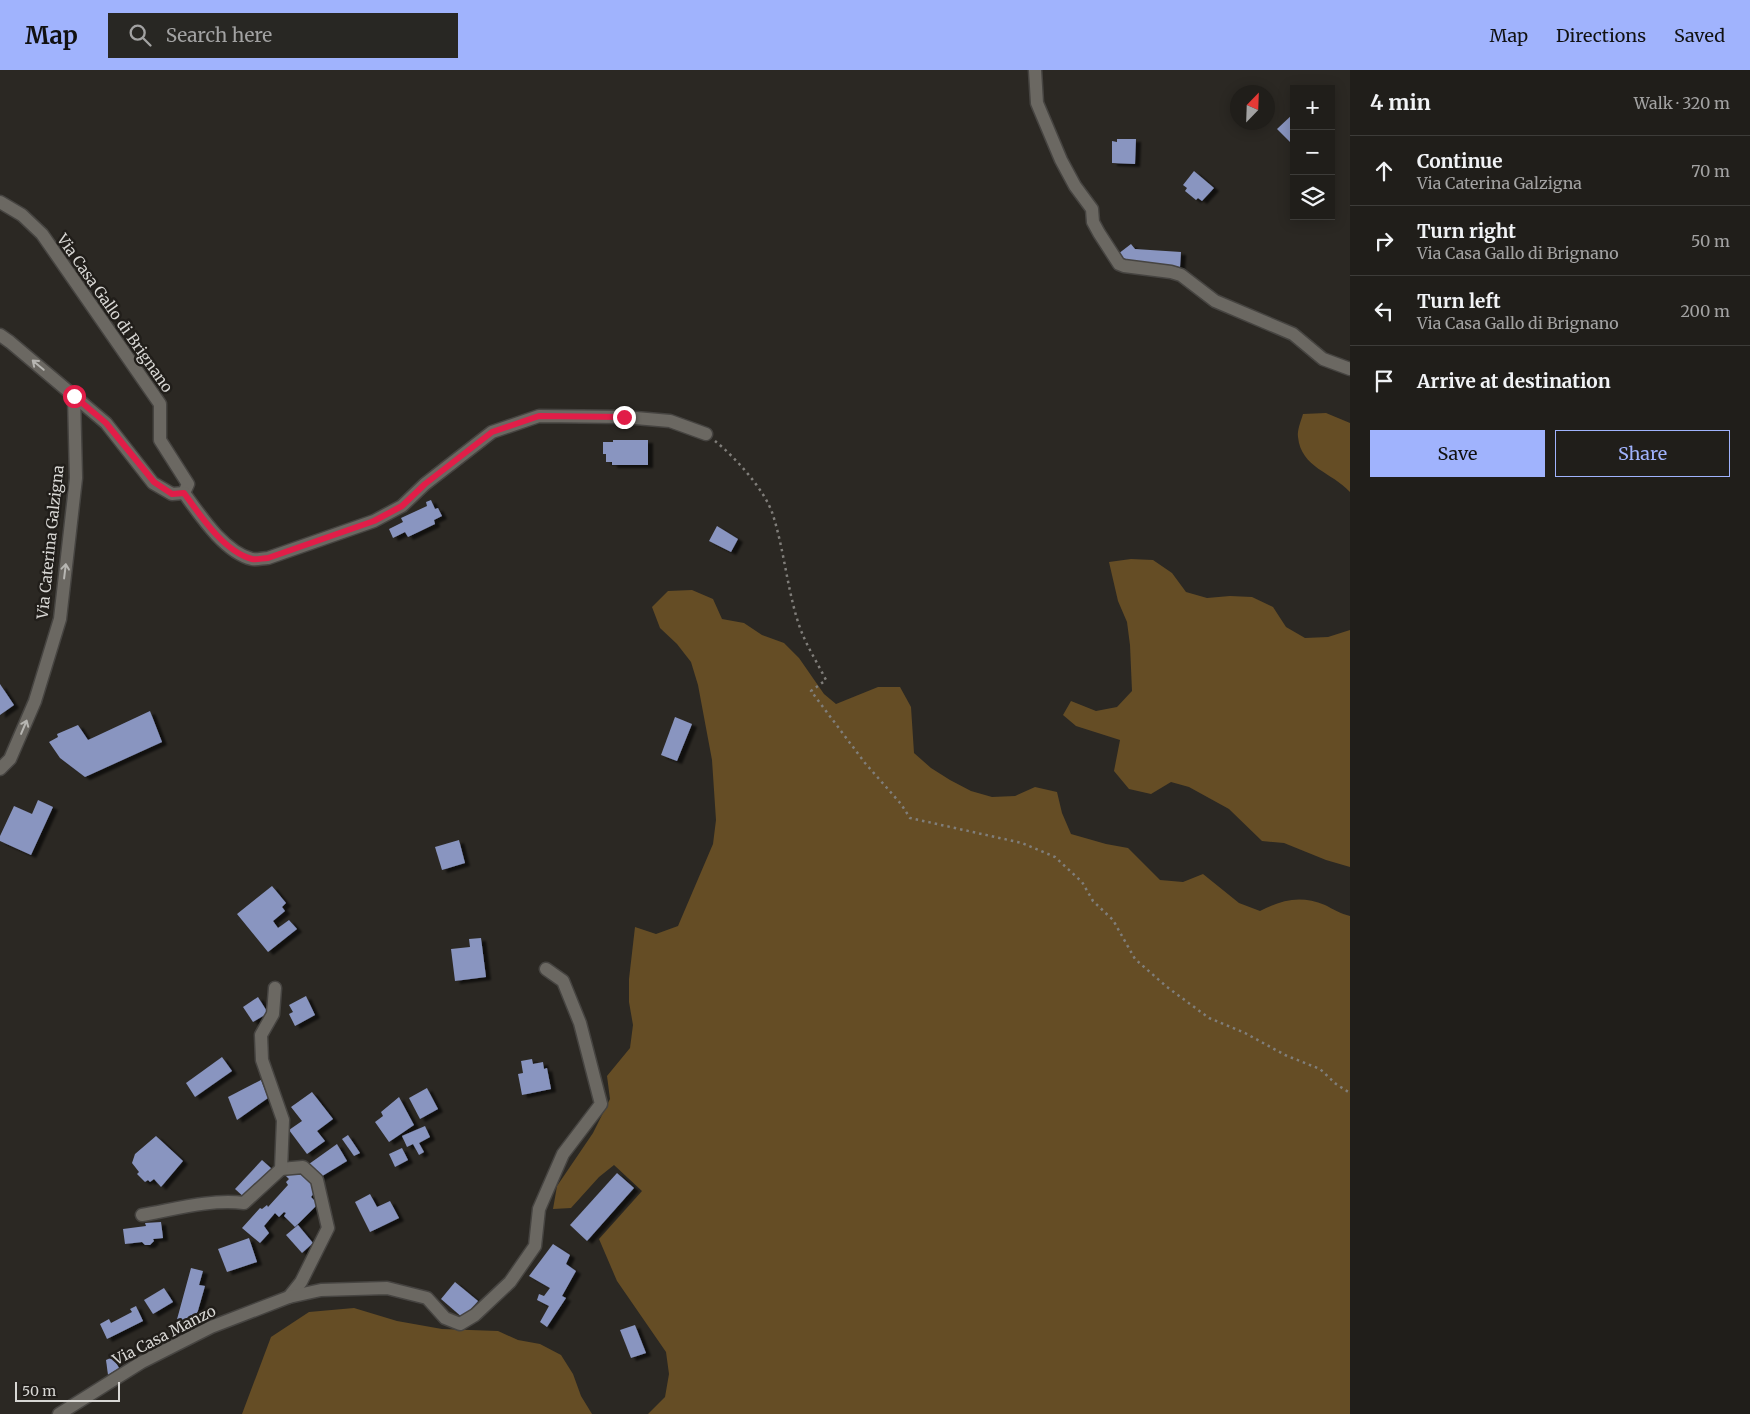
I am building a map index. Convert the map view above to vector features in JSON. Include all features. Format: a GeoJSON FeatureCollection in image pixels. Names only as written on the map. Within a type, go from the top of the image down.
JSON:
{"type":"FeatureCollection","features":[{"type":"Feature","properties":{"kind":"street"},"geometry":{"type":"LineString","coordinates":[[1035,70],[1037,103],[1057,151],[1075,186],[1092,209],[1094,222],[1099,233],[1119,264],[1180,275],[1215,301],[1293,334],[1323,359],[1350,369]]}},
{"type":"Feature","properties":{"kind":"street","name":"Via Casa Gallo di Brignano"},"geometry":{"type":"LineString","coordinates":[[0,202],[22,215],[42,234],[160,404],[160,440],[188,484],[184,493],[207,525],[229,548],[253,559],[268,558],[374,521],[402,506],[425,484],[492,432],[539,416],[633,418],[670,421],[706,434]]}},
{"type":"Feature","properties":{"kind":"street"},"geometry":{"type":"LineString","coordinates":[[0,336],[10,342],[106,423],[154,482],[172,494],[184,493]]}},
{"type":"Feature","properties":{"kind":"street","name":"Via Caterina Galzigna"},"geometry":{"type":"LineString","coordinates":[[0,769],[10,759],[35,701],[60,619],[76,478],[74,396]]}},
{"type":"Feature","properties":{"kind":"street","name":"Via Casa Manzo"},"geometry":{"type":"LineString","coordinates":[[59,1414],[142,1362],[211,1327],[289,1297],[322,1290],[387,1288],[427,1298],[445,1318],[460,1324],[475,1315],[510,1282],[535,1246],[539,1209],[564,1154],[601,1104],[580,1023],[563,981],[546,970]]}},
{"type":"Feature","properties":{"kind":"street"},"geometry":{"type":"LineString","coordinates":[[275,988],[273,1014],[261,1035],[262,1060],[283,1120],[280,1169]]}},
{"type":"Feature","properties":{"kind":"street"},"geometry":{"type":"LineString","coordinates":[[142,1215],[200,1204],[227,1201],[244,1203],[280,1169],[303,1167],[317,1180],[328,1228],[301,1282],[289,1297]]}},
{"type":"Feature","properties":{"kind":"path"},"geometry":{"type":"LineString","coordinates":[[706,434],[732,455],[756,484],[773,513],[804,643],[826,680],[811,692],[865,763],[890,790],[910,818],[1022,843],[1055,857],[1082,882],[1093,901],[1113,920],[1135,959],[1167,988],[1209,1018],[1245,1033],[1285,1055],[1320,1069],[1336,1084],[1350,1093]]}},
{"type":"Feature","properties":{"kind":"shaded area"},"geometry":{"type":"Polygon","coordinates":[[[1326,413],[1350,423],[1350,492],[1311,463],[1300,447],[1298,434],[1303,414],[1326,413]]]}},
{"type":"Feature","properties":{"kind":"shaded area"},"geometry":{"type":"Polygon","coordinates":[[[1131,559],[1153,560],[1172,573],[1186,592],[1207,598],[1252,597],[1273,607],[1286,627],[1305,638],[1328,637],[1350,630],[1350,867],[1326,860],[1284,843],[1262,841],[1229,809],[1189,787],[1171,782],[1151,794],[1129,789],[1114,771],[1120,740],[1076,726],[1063,715],[1071,701],[1096,711],[1117,707],[1132,691],[1127,622],[1118,601],[1109,562],[1131,559]]]}},
{"type":"Feature","properties":{"kind":"shaded area"},"geometry":{"type":"Polygon","coordinates":[[[692,590],[713,599],[722,619],[744,623],[762,635],[784,643],[799,658],[824,694],[836,704],[878,687],[900,687],[911,707],[914,753],[931,768],[971,791],[992,797],[1015,796],[1035,787],[1057,792],[1062,813],[1071,834],[1128,848],[1160,880],[1183,882],[1203,874],[1239,903],[1260,911],[1291,900],[1307,900],[1325,905],[1350,916],[1350,1414],[648,1414],[665,1397],[669,1374],[666,1352],[617,1281],[599,1239],[642,1191],[614,1165],[599,1177],[571,1208],[553,1209],[557,1186],[593,1133],[610,1099],[607,1076],[630,1048],[633,1025],[629,1002],[629,979],[635,927],[656,934],[678,926],[713,844],[716,820],[712,760],[698,685],[691,662],[677,644],[660,628],[652,607],[668,591],[692,590]]]}},
{"type":"Feature","properties":{"kind":"shaded area"},"geometry":{"type":"Polygon","coordinates":[[[354,1308],[397,1321],[442,1329],[498,1331],[518,1340],[540,1344],[561,1355],[573,1374],[581,1396],[592,1414],[242,1414],[271,1337],[309,1312],[354,1308]]]}},
{"type":"Feature","properties":{"kind":"building"},"geometry":{"type":"Polygon","coordinates":[[[1290,117],[1290,142],[1277,129],[1290,117]]]}},
{"type":"Feature","properties":{"kind":"building"},"geometry":{"type":"Polygon","coordinates":[[[1117,139],[1136,139],[1135,164],[1112,163],[1112,141],[1117,142],[1117,139]]]}},
{"type":"Feature","properties":{"kind":"building"},"geometry":{"type":"Polygon","coordinates":[[[1194,171],[1214,188],[1202,201],[1198,198],[1196,200],[1185,191],[1187,188],[1183,185],[1194,171]]]}},
{"type":"Feature","properties":{"kind":"building"},"geometry":{"type":"Polygon","coordinates":[[[1131,244],[1135,249],[1181,252],[1180,267],[1125,264],[1118,254],[1131,244]]]}},
{"type":"Feature","properties":{"kind":"building"},"geometry":{"type":"Polygon","coordinates":[[[613,440],[648,440],[648,465],[612,465],[612,462],[606,462],[606,454],[603,454],[603,442],[613,442],[613,440]]]}},
{"type":"Feature","properties":{"kind":"building"},"geometry":{"type":"Polygon","coordinates":[[[431,500],[435,509],[438,508],[442,516],[434,520],[435,524],[408,537],[405,532],[393,538],[389,529],[403,522],[401,518],[427,506],[426,502],[431,500]]]}},
{"type":"Feature","properties":{"kind":"building"},"geometry":{"type":"Polygon","coordinates":[[[717,526],[738,539],[731,552],[709,541],[717,526]]]}},
{"type":"Feature","properties":{"kind":"building"},"geometry":{"type":"Polygon","coordinates":[[[0,684],[14,705],[0,715],[0,684]]]}},
{"type":"Feature","properties":{"kind":"building"},"geometry":{"type":"Polygon","coordinates":[[[150,711],[162,742],[85,777],[60,758],[49,742],[58,737],[57,734],[78,725],[88,740],[150,711]]]}},
{"type":"Feature","properties":{"kind":"building"},"geometry":{"type":"Polygon","coordinates":[[[675,717],[692,724],[677,761],[661,755],[675,717]]]}},
{"type":"Feature","properties":{"kind":"building"},"geometry":{"type":"Polygon","coordinates":[[[38,800],[53,807],[31,855],[0,841],[0,836],[14,806],[32,814],[38,800]]]}},
{"type":"Feature","properties":{"kind":"building"},"geometry":{"type":"Polygon","coordinates":[[[459,840],[465,863],[442,870],[435,847],[459,840]]]}},
{"type":"Feature","properties":{"kind":"building"},"geometry":{"type":"Polygon","coordinates":[[[272,886],[286,903],[282,907],[285,911],[273,921],[278,928],[289,920],[297,929],[268,952],[237,914],[272,886]]]}},
{"type":"Feature","properties":{"kind":"building"},"geometry":{"type":"Polygon","coordinates":[[[481,938],[486,977],[455,981],[451,949],[470,947],[469,939],[481,938]]]}},
{"type":"Feature","properties":{"kind":"building"},"geometry":{"type":"Polygon","coordinates":[[[306,996],[315,1015],[295,1026],[289,1014],[293,1012],[289,1005],[306,996]]]}},
{"type":"Feature","properties":{"kind":"building"},"geometry":{"type":"Polygon","coordinates":[[[258,997],[268,1013],[253,1022],[243,1007],[258,997]]]}},
{"type":"Feature","properties":{"kind":"building"},"geometry":{"type":"Polygon","coordinates":[[[222,1057],[232,1071],[195,1097],[186,1083],[222,1057]]]}},
{"type":"Feature","properties":{"kind":"building"},"geometry":{"type":"Polygon","coordinates":[[[532,1059],[533,1064],[543,1062],[544,1069],[547,1068],[551,1089],[522,1095],[518,1074],[523,1073],[521,1061],[532,1059]]]}},
{"type":"Feature","properties":{"kind":"building"},"geometry":{"type":"Polygon","coordinates":[[[261,1080],[268,1098],[237,1120],[228,1097],[261,1080]]]}},
{"type":"Feature","properties":{"kind":"building"},"geometry":{"type":"Polygon","coordinates":[[[427,1088],[438,1109],[420,1119],[409,1098],[427,1088]]]}},
{"type":"Feature","properties":{"kind":"building"},"geometry":{"type":"Polygon","coordinates":[[[312,1092],[333,1119],[317,1131],[325,1141],[307,1154],[289,1130],[302,1121],[291,1107],[312,1092]]]}},
{"type":"Feature","properties":{"kind":"building"},"geometry":{"type":"Polygon","coordinates":[[[399,1097],[414,1125],[389,1142],[375,1122],[383,1116],[381,1112],[399,1097]]]}},
{"type":"Feature","properties":{"kind":"building"},"geometry":{"type":"Polygon","coordinates":[[[425,1126],[430,1137],[419,1143],[424,1152],[419,1155],[413,1144],[407,1147],[402,1136],[425,1126]]]}},
{"type":"Feature","properties":{"kind":"building"},"geometry":{"type":"Polygon","coordinates":[[[348,1135],[360,1153],[354,1156],[342,1139],[348,1135]]]}},
{"type":"Feature","properties":{"kind":"building"},"geometry":{"type":"Polygon","coordinates":[[[156,1136],[183,1161],[161,1187],[154,1179],[150,1182],[148,1180],[145,1182],[137,1174],[139,1172],[132,1163],[135,1154],[156,1136]]]}},
{"type":"Feature","properties":{"kind":"building"},"geometry":{"type":"Polygon","coordinates":[[[337,1144],[347,1161],[319,1178],[309,1164],[337,1144]]]}},
{"type":"Feature","properties":{"kind":"building"},"geometry":{"type":"Polygon","coordinates":[[[402,1148],[408,1160],[395,1167],[389,1154],[402,1148]]]}},
{"type":"Feature","properties":{"kind":"building"},"geometry":{"type":"Polygon","coordinates":[[[262,1160],[272,1169],[245,1198],[235,1189],[262,1160]]]}},
{"type":"Feature","properties":{"kind":"building"},"geometry":{"type":"Polygon","coordinates":[[[303,1169],[317,1189],[311,1197],[318,1204],[295,1227],[284,1216],[286,1213],[284,1212],[279,1217],[275,1213],[264,1226],[269,1233],[260,1243],[242,1228],[260,1208],[262,1209],[267,1205],[268,1207],[288,1185],[286,1182],[289,1179],[284,1174],[292,1171],[296,1175],[303,1169]]]}},
{"type":"Feature","properties":{"kind":"building"},"geometry":{"type":"Polygon","coordinates":[[[617,1173],[634,1188],[587,1241],[570,1225],[617,1173]]]}},
{"type":"Feature","properties":{"kind":"building"},"geometry":{"type":"Polygon","coordinates":[[[370,1194],[377,1207],[390,1201],[399,1218],[370,1232],[355,1202],[370,1194]]]}},
{"type":"Feature","properties":{"kind":"building"},"geometry":{"type":"Polygon","coordinates":[[[161,1222],[163,1238],[153,1239],[154,1241],[150,1245],[145,1245],[142,1242],[125,1244],[123,1229],[146,1226],[145,1223],[161,1222]]]}},
{"type":"Feature","properties":{"kind":"building"},"geometry":{"type":"Polygon","coordinates":[[[298,1225],[313,1243],[302,1253],[286,1235],[298,1225]]]}},
{"type":"Feature","properties":{"kind":"building"},"geometry":{"type":"Polygon","coordinates":[[[249,1238],[257,1262],[227,1272],[218,1249],[249,1238]]]}},
{"type":"Feature","properties":{"kind":"building"},"geometry":{"type":"Polygon","coordinates":[[[553,1244],[570,1255],[566,1264],[576,1271],[562,1296],[566,1298],[547,1327],[540,1322],[549,1306],[537,1300],[539,1294],[544,1296],[550,1288],[529,1276],[553,1244]]]}},
{"type":"Feature","properties":{"kind":"building"},"geometry":{"type":"Polygon","coordinates":[[[191,1268],[203,1271],[199,1285],[205,1286],[193,1328],[176,1323],[191,1268]]]}},
{"type":"Feature","properties":{"kind":"building"},"geometry":{"type":"Polygon","coordinates":[[[455,1282],[478,1301],[463,1318],[441,1299],[455,1282]]]}},
{"type":"Feature","properties":{"kind":"building"},"geometry":{"type":"Polygon","coordinates":[[[164,1288],[173,1302],[153,1314],[144,1300],[164,1288]]]}},
{"type":"Feature","properties":{"kind":"building"},"geometry":{"type":"Polygon","coordinates":[[[136,1306],[143,1321],[107,1339],[100,1324],[109,1319],[111,1323],[132,1312],[130,1309],[136,1306]]]}},
{"type":"Feature","properties":{"kind":"building"},"geometry":{"type":"Polygon","coordinates":[[[635,1325],[646,1353],[631,1358],[620,1330],[635,1325]]]}},
{"type":"Feature","properties":{"kind":"building"},"geometry":{"type":"Polygon","coordinates":[[[113,1357],[119,1368],[108,1375],[106,1360],[113,1357]]]}},
{"type":"Feature","properties":{"kind":"route"},"geometry":{"type":"LineString","coordinates":[[74,396],[106,423],[154,482],[172,494],[184,493],[207,525],[229,548],[253,559],[268,558],[374,521],[402,506],[425,484],[492,432],[539,416],[624,417]]}}]}
